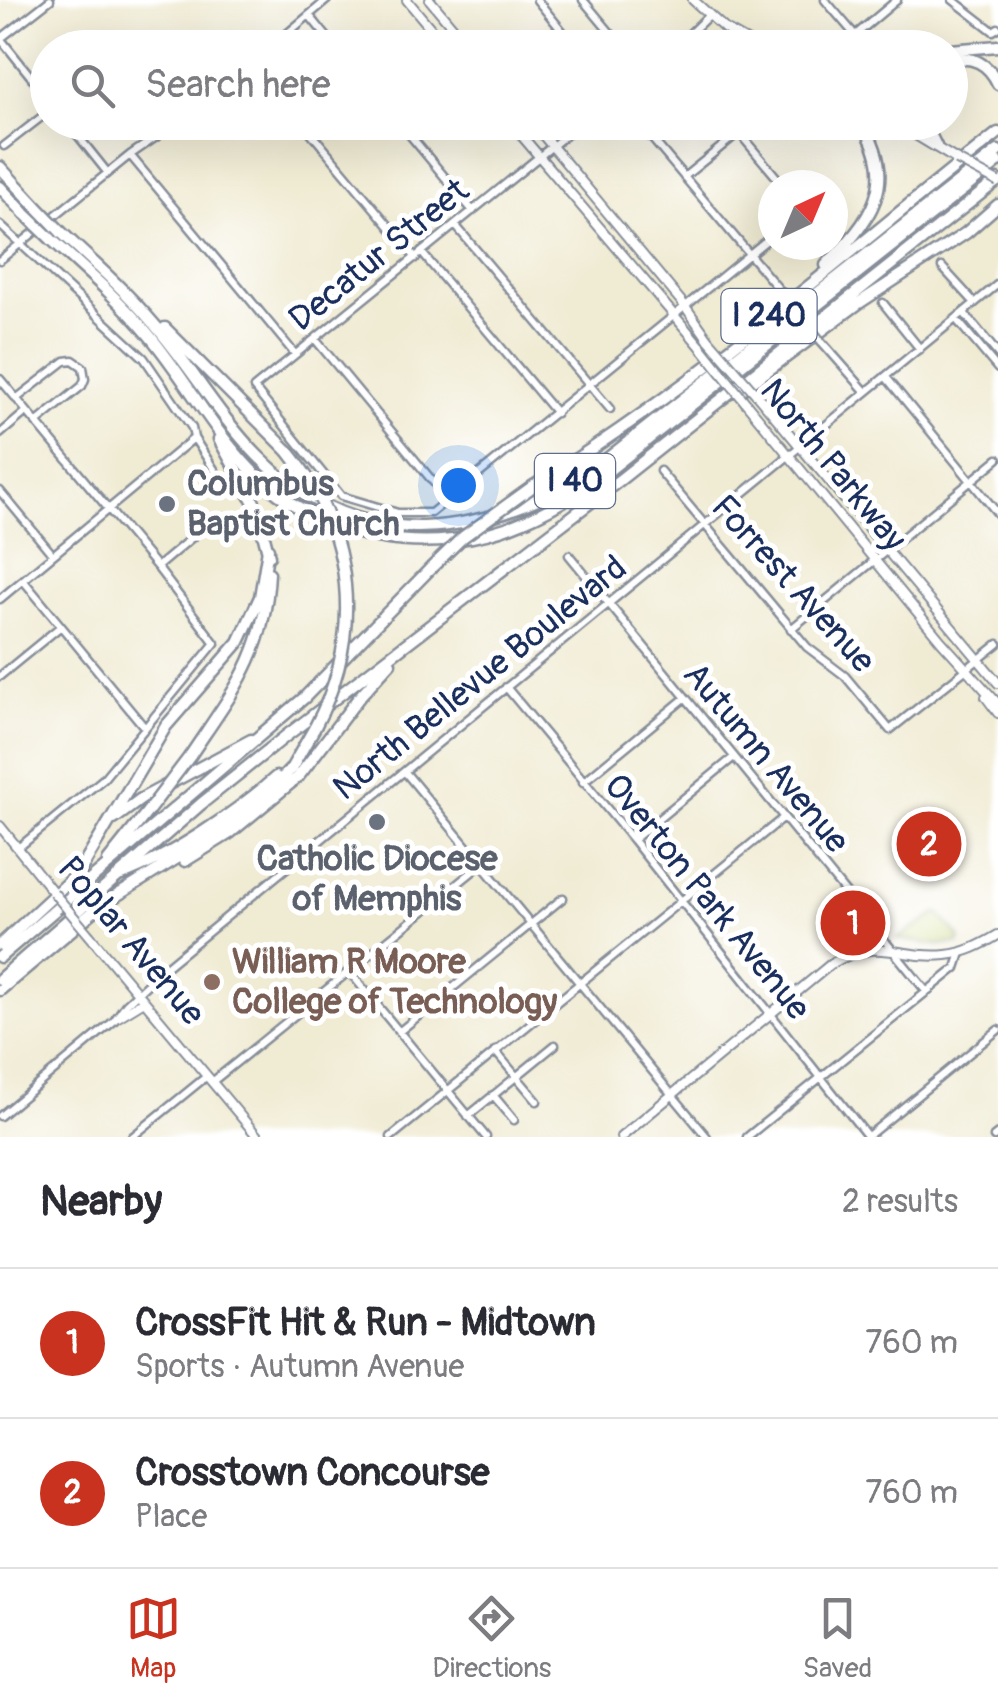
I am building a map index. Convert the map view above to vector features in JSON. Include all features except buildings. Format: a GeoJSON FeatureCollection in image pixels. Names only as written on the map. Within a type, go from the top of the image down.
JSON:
{"type":"FeatureCollection","features":[{"type":"Feature","properties":{"kind":"highway"},"geometry":{"type":"LineString","coordinates":[[968,48],[998,46]]}},
{"type":"Feature","properties":{"kind":"highway"},"geometry":{"type":"LineString","coordinates":[[968,59],[985,66],[998,84]]}},
{"type":"Feature","properties":{"kind":"highway"},"geometry":{"type":"LineString","coordinates":[[978,149],[998,119]]}},
{"type":"Feature","properties":{"kind":"highway","name":"I 240"},"geometry":{"type":"LineString","coordinates":[[0,957],[304,698],[430,568],[475,528],[648,412],[866,243],[998,133]]}},
{"type":"Feature","properties":{"kind":"highway"},"geometry":{"type":"LineString","coordinates":[[802,289],[860,232],[870,214],[879,170],[870,140]]}},
{"type":"Feature","properties":{"kind":"highway"},"geometry":{"type":"LineString","coordinates":[[933,140],[936,146]]}},
{"type":"Feature","properties":{"kind":"highway","name":"I 40"},"geometry":{"type":"LineString","coordinates":[[0,187],[25,214],[56,235],[139,307],[242,439],[270,467],[299,490],[338,510],[376,522],[415,527],[464,524],[511,512],[542,499],[620,452],[998,150]]}},
{"type":"Feature","properties":{"kind":"highway","name":"I 40"},"geometry":{"type":"LineString","coordinates":[[0,168],[36,206],[56,235],[141,325],[253,472],[285,498],[323,520],[361,534],[408,542],[444,541],[499,530],[550,508],[603,476],[998,162]]}},
{"type":"Feature","properties":{"kind":"highway","name":"I 240"},"geometry":{"type":"LineString","coordinates":[[0,979],[286,736],[998,181]]}},
{"type":"Feature","properties":{"kind":"highway"},"geometry":{"type":"LineString","coordinates":[[721,400],[759,380],[860,303],[966,233],[998,205]]}},
{"type":"Feature","properties":{"kind":"highway"},"geometry":{"type":"LineString","coordinates":[[0,990],[89,915],[226,827],[267,794],[315,727],[340,668],[347,628],[347,591],[330,518],[312,482],[288,451],[186,346],[139,307]]}},
{"type":"Feature","properties":{"kind":"highway"},"geometry":{"type":"LineString","coordinates":[[96,878],[190,756],[242,679],[259,643],[268,609],[268,549],[262,521],[248,489],[186,384]]}},
{"type":"Feature","properties":{"kind":"highway"},"geometry":{"type":"LineString","coordinates":[[0,944],[72,881],[166,726],[244,633],[260,597],[268,549]]}},
{"type":"Feature","properties":{"kind":"highway"},"geometry":{"type":"LineString","coordinates":[[126,891],[199,854],[284,790],[404,647]]}},
{"type":"Feature","properties":{"kind":"highway"},"geometry":{"type":"LineString","coordinates":[[108,827],[141,799],[261,736]]}},
{"type":"Feature","properties":{"kind":"highway"},"geometry":{"type":"LineString","coordinates":[[116,877],[144,866],[228,814],[289,767]]}},
{"type":"Feature","properties":{"kind":"main road"},"geometry":{"type":"LineString","coordinates":[[407,0],[432,30]]}},
{"type":"Feature","properties":{"kind":"main road"},"geometry":{"type":"LineString","coordinates":[[430,0],[455,30]]}},
{"type":"Feature","properties":{"kind":"main road"},"geometry":{"type":"LineString","coordinates":[[693,0],[732,30]]}},
{"type":"Feature","properties":{"kind":"main road","name":"North Parkway"},"geometry":{"type":"LineString","coordinates":[[525,140],[998,704]]}},
{"type":"Feature","properties":{"kind":"main road","name":"North Parkway"},"geometry":{"type":"LineString","coordinates":[[547,140],[709,340],[998,681]]}},
{"type":"Feature","properties":{"kind":"main road"},"geometry":{"type":"LineString","coordinates":[[926,140],[998,181]]}},
{"type":"Feature","properties":{"kind":"main road"},"geometry":{"type":"LineString","coordinates":[[966,670],[998,713]]}},
{"type":"Feature","properties":{"kind":"main road","name":"Poplar Avenue"},"geometry":{"type":"LineString","coordinates":[[0,826],[258,1137]]}},
{"type":"Feature","properties":{"kind":"main road"},"geometry":{"type":"LineString","coordinates":[[620,1137],[846,955],[869,949],[929,955],[961,953],[998,935]]}},
{"type":"Feature","properties":{"kind":"main road"},"geometry":{"type":"LineString","coordinates":[[118,1017],[141,997]]}},
{"type":"Feature","properties":{"kind":"street"},"geometry":{"type":"LineString","coordinates":[[30,76],[0,38],[50,0]]}},
{"type":"Feature","properties":{"kind":"street"},"geometry":{"type":"LineString","coordinates":[[291,30],[328,0]]}},
{"type":"Feature","properties":{"kind":"street"},"geometry":{"type":"LineString","coordinates":[[536,0],[561,30]]}},
{"type":"Feature","properties":{"kind":"street"},"geometry":{"type":"LineString","coordinates":[[583,0],[608,30]]}},
{"type":"Feature","properties":{"kind":"street"},"geometry":{"type":"LineString","coordinates":[[825,0],[851,30]]}},
{"type":"Feature","properties":{"kind":"street"},"geometry":{"type":"LineString","coordinates":[[861,30],[897,0]]}},
{"type":"Feature","properties":{"kind":"street"},"geometry":{"type":"LineString","coordinates":[[953,0],[996,29]]}},
{"type":"Feature","properties":{"kind":"street"},"geometry":{"type":"LineString","coordinates":[[309,15],[321,30]]}},
{"type":"Feature","properties":{"kind":"street"},"geometry":{"type":"LineString","coordinates":[[694,30],[709,15]]}},
{"type":"Feature","properties":{"kind":"street"},"geometry":{"type":"LineString","coordinates":[[4,146],[30,126]]}},
{"type":"Feature","properties":{"kind":"street"},"geometry":{"type":"LineString","coordinates":[[82,140],[108,172]]}},
{"type":"Feature","properties":{"kind":"street"},"geometry":{"type":"LineString","coordinates":[[0,260],[152,140]]}},
{"type":"Feature","properties":{"kind":"street"},"geometry":{"type":"LineString","coordinates":[[318,140],[556,414]]}},
{"type":"Feature","properties":{"kind":"street"},"geometry":{"type":"LineString","coordinates":[[414,140],[473,211]]}},
{"type":"Feature","properties":{"kind":"street","name":"Decatur Street"},"geometry":{"type":"LineString","coordinates":[[450,501],[431,513],[417,514],[398,513],[341,496],[254,388],[560,140]]}},
{"type":"Feature","properties":{"kind":"street"},"geometry":{"type":"LineString","coordinates":[[653,140],[866,392]]}},
{"type":"Feature","properties":{"kind":"street"},"geometry":{"type":"LineString","coordinates":[[684,177],[730,140]]}},
{"type":"Feature","properties":{"kind":"street"},"geometry":{"type":"LineString","coordinates":[[745,140],[770,170]]}},
{"type":"Feature","properties":{"kind":"street"},"geometry":{"type":"LineString","coordinates":[[130,155],[295,355]]}},
{"type":"Feature","properties":{"kind":"street"},"geometry":{"type":"LineString","coordinates":[[0,225],[144,358],[192,428],[194,438],[228,491]]}},
{"type":"Feature","properties":{"kind":"street"},"geometry":{"type":"LineString","coordinates":[[456,226],[610,410]]}},
{"type":"Feature","properties":{"kind":"street"},"geometry":{"type":"LineString","coordinates":[[315,339],[450,501],[758,246]]}},
{"type":"Feature","properties":{"kind":"street"},"geometry":{"type":"LineString","coordinates":[[942,267],[975,303]]}},
{"type":"Feature","properties":{"kind":"street","name":"North Bellevue Boulevard"},"geometry":{"type":"LineString","coordinates":[[141,997],[167,966],[998,284]]}},
{"type":"Feature","properties":{"kind":"street"},"geometry":{"type":"LineString","coordinates":[[883,303],[920,349]]}},
{"type":"Feature","properties":{"kind":"street"},"geometry":{"type":"LineString","coordinates":[[964,312],[998,354]]}},
{"type":"Feature","properties":{"kind":"street"},"geometry":{"type":"LineString","coordinates":[[956,319],[998,369]]}},
{"type":"Feature","properties":{"kind":"street"},"geometry":{"type":"LineString","coordinates":[[16,399],[65,360],[83,367],[86,379],[82,386],[36,424]]}},
{"type":"Feature","properties":{"kind":"street"},"geometry":{"type":"LineString","coordinates":[[886,377],[998,514]]}},
{"type":"Feature","properties":{"kind":"street"},"geometry":{"type":"LineString","coordinates":[[0,380],[158,567],[215,643],[103,779],[18,848]]}},
{"type":"Feature","properties":{"kind":"street"},"geometry":{"type":"LineString","coordinates":[[0,434],[26,412]]}},
{"type":"Feature","properties":{"kind":"street"},"geometry":{"type":"LineString","coordinates":[[0,599],[194,438]]}},
{"type":"Feature","properties":{"kind":"street"},"geometry":{"type":"LineString","coordinates":[[792,629],[998,459]]}},
{"type":"Feature","properties":{"kind":"street","name":"Forrest Avenue"},"geometry":{"type":"LineString","coordinates":[[660,471],[807,647],[845,676],[890,730],[966,670]]}},
{"type":"Feature","properties":{"kind":"street"},"geometry":{"type":"LineString","coordinates":[[0,491],[53,555]]}},
{"type":"Feature","properties":{"kind":"street"},"geometry":{"type":"LineString","coordinates":[[158,567],[196,534]]}},
{"type":"Feature","properties":{"kind":"street","name":"Autumn Avenue"},"geometry":{"type":"LineString","coordinates":[[569,555],[926,991]]}},
{"type":"Feature","properties":{"kind":"street"},"geometry":{"type":"LineString","coordinates":[[23,580],[145,728]]}},
{"type":"Feature","properties":{"kind":"street"},"geometry":{"type":"LineString","coordinates":[[0,676],[61,626]]}},
{"type":"Feature","properties":{"kind":"street"},"geometry":{"type":"LineString","coordinates":[[966,670],[998,644]]}},
{"type":"Feature","properties":{"kind":"street","name":"Overton Park Avenue"},"geometry":{"type":"LineString","coordinates":[[506,688],[633,840],[868,1137]]}},
{"type":"Feature","properties":{"kind":"street"},"geometry":{"type":"LineString","coordinates":[[583,782],[685,698]]}},
{"type":"Feature","properties":{"kind":"street"},"geometry":{"type":"LineString","coordinates":[[633,840],[734,758]]}},
{"type":"Feature","properties":{"kind":"street"},"geometry":{"type":"LineString","coordinates":[[405,772],[706,1137]]}},
{"type":"Feature","properties":{"kind":"street"},"geometry":{"type":"LineString","coordinates":[[391,1137],[784,818]]}},
{"type":"Feature","properties":{"kind":"street"},"geometry":{"type":"LineString","coordinates":[[132,1137],[350,971],[498,851]]}},
{"type":"Feature","properties":{"kind":"street"},"geometry":{"type":"LineString","coordinates":[[400,1031],[563,898]]}},
{"type":"Feature","properties":{"kind":"street"},"geometry":{"type":"LineString","coordinates":[[747,1137],[956,968],[961,953]]}},
{"type":"Feature","properties":{"kind":"street"},"geometry":{"type":"LineString","coordinates":[[350,971],[486,1137]]}},
{"type":"Feature","properties":{"kind":"street"},"geometry":{"type":"LineString","coordinates":[[0,1116],[118,1017]]}},
{"type":"Feature","properties":{"kind":"street"},"geometry":{"type":"LineString","coordinates":[[868,1137],[998,1030]]}},
{"type":"Feature","properties":{"kind":"street"},"geometry":{"type":"LineString","coordinates":[[468,1116],[554,1046]]}},
{"type":"Feature","properties":{"kind":"street"},"geometry":{"type":"LineString","coordinates":[[495,1051],[537,1101]]}},
{"type":"Feature","properties":{"kind":"street"},"geometry":{"type":"LineString","coordinates":[[493,1095],[514,1120]]}},
{"type":"Feature","properties":{"kind":"green space"},"geometry":{"type":"Polygon","coordinates":[[[939,913],[959,937],[959,943],[939,945],[897,939],[939,913]]]}},
{"type":"Feature","properties":{"kind":"place","name":"Columbus Baptist Church"},"geometry":{"type":"Point","coordinates":[167,504]}},
{"type":"Feature","properties":{"kind":"place","name":"Catholic Diocese of Memphis"},"geometry":{"type":"Point","coordinates":[377,822]}},
{"type":"Feature","properties":{"kind":"place","name":"Crosstown Concourse"},"geometry":{"type":"Point","coordinates":[929,844]}},
{"type":"Feature","properties":{"kind":"place","name":"CrossFit Hit & Run - Midtown"},"geometry":{"type":"Point","coordinates":[853,923]}},
{"type":"Feature","properties":{"kind":"place","name":"William R Moore College of Technology"},"geometry":{"type":"Point","coordinates":[212,982]}}]}
